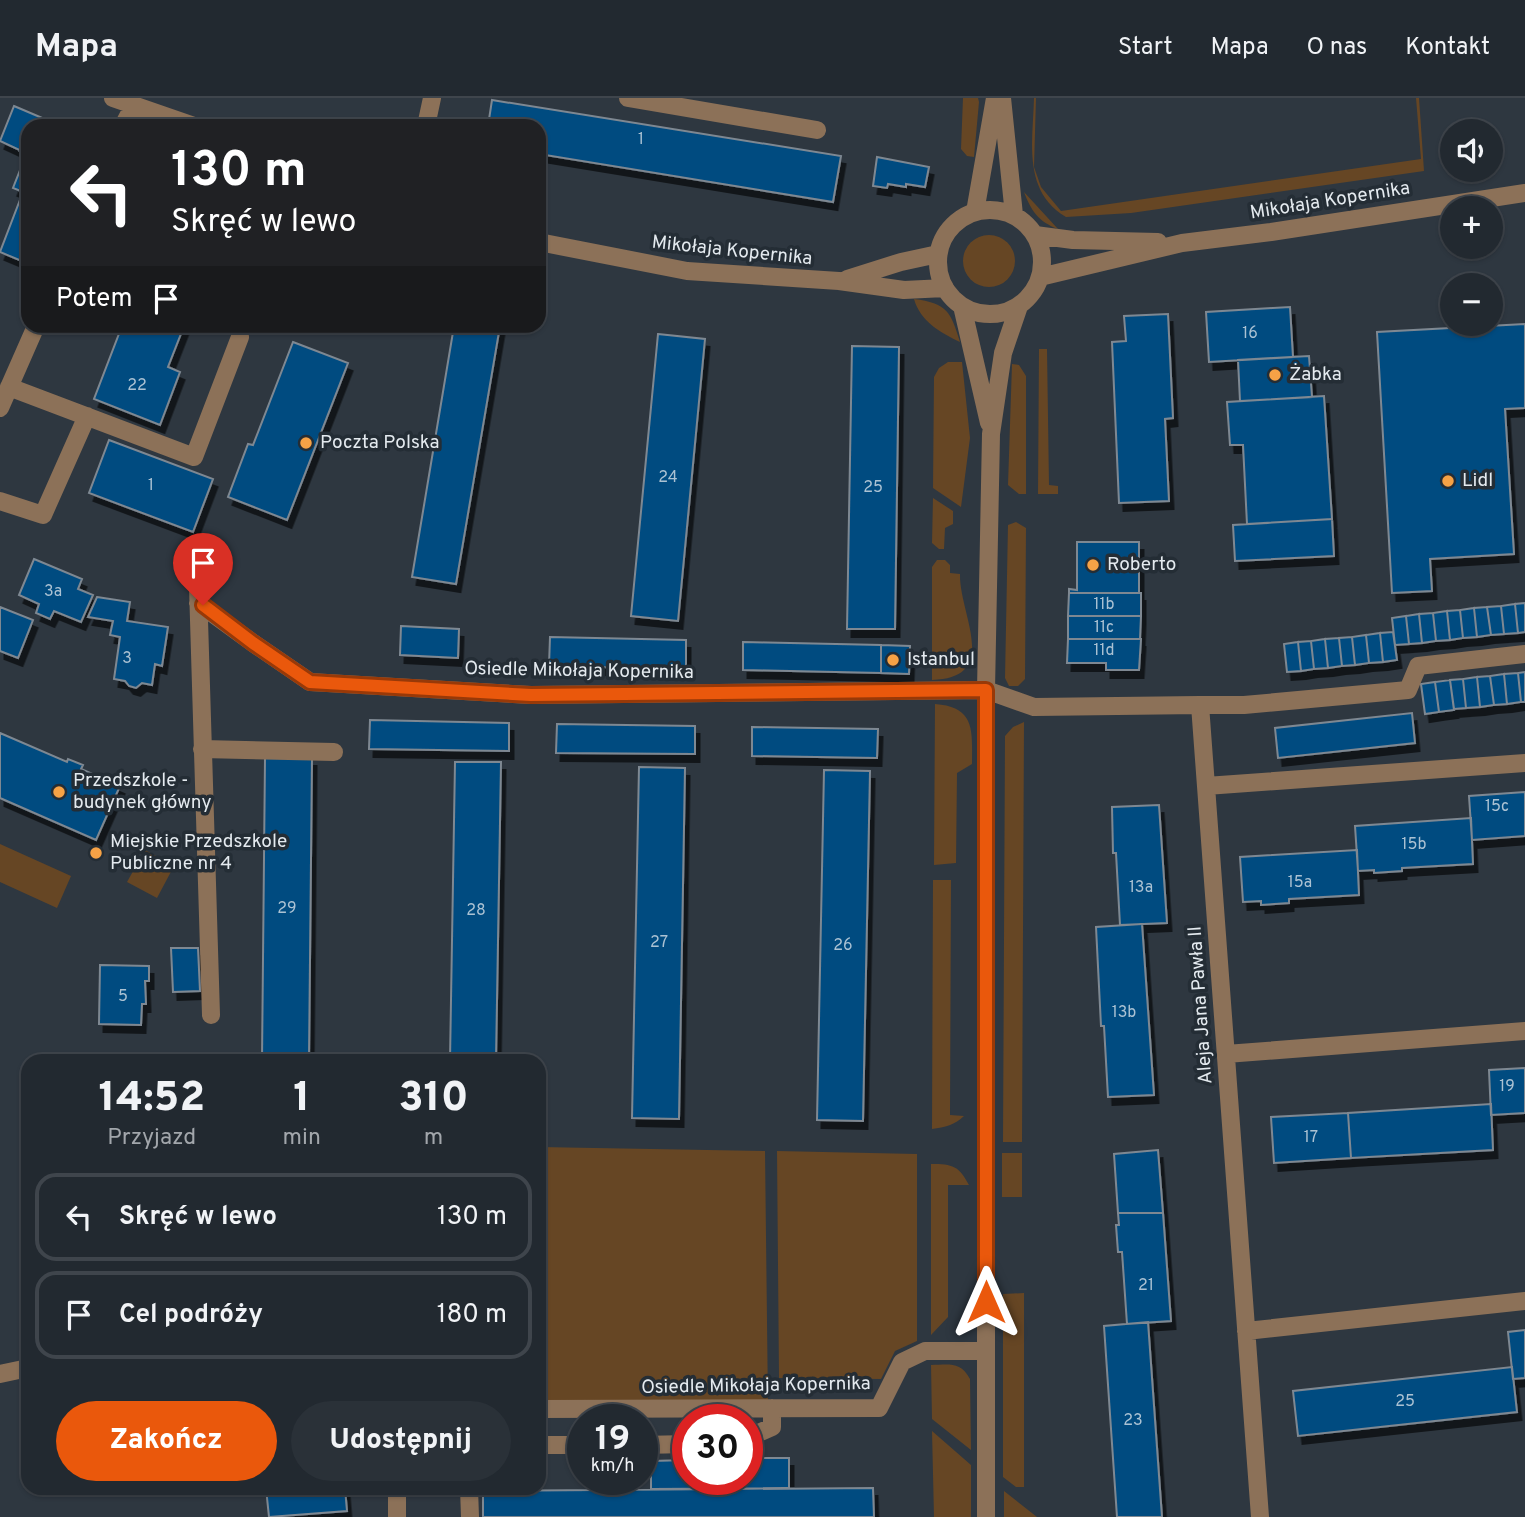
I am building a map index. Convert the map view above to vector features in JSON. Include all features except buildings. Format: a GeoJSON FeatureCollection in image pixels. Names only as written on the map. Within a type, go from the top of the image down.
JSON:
{"type":"FeatureCollection","features":[{"type":"Feature","properties":{"kind":"street"},"geometry":{"type":"LineString","coordinates":[[113,98],[174,119]]}},
{"type":"Feature","properties":{"kind":"street"},"geometry":{"type":"LineString","coordinates":[[428,119],[432,98]]}},
{"type":"Feature","properties":{"kind":"street"},"geometry":{"type":"LineString","coordinates":[[628,98],[817,130]]}},
{"type":"Feature","properties":{"kind":"street"},"geometry":{"type":"LineString","coordinates":[[975,212],[995,98]]}},
{"type":"Feature","properties":{"kind":"street"},"geometry":{"type":"LineString","coordinates":[[1002,98],[1014,215]]}},
{"type":"Feature","properties":{"kind":"street"},"geometry":{"type":"LineString","coordinates":[[127,119],[134,105]]}},
{"type":"Feature","properties":{"kind":"street","name":"Mikołaja Kopernika"},"geometry":{"type":"LineString","coordinates":[[1040,277],[1182,243],[1525,193]]}},
{"type":"Feature","properties":{"kind":"street"},"geometry":{"type":"LineString","coordinates":[[995,210],[1014,215],[1026,223],[1035,235],[1041,255],[1040,277],[1028,298],[1019,306],[1000,313],[981,313],[962,306],[945,288],[939,270],[938,254],[942,240],[961,218],[975,212],[995,210]]}},
{"type":"Feature","properties":{"kind":"street","name":"Mikołaja Kopernika"},"geometry":{"type":"LineString","coordinates":[[1035,235],[1073,240],[1182,243]]}},
{"type":"Feature","properties":{"kind":"street","name":"Mikołaja Kopernika"},"geometry":{"type":"LineString","coordinates":[[546,243],[687,271],[839,281],[904,289],[945,288]]}},
{"type":"Feature","properties":{"kind":"street","name":"Mikołaja Kopernika"},"geometry":{"type":"LineString","coordinates":[[839,281],[938,254]]}},
{"type":"Feature","properties":{"kind":"street"},"geometry":{"type":"LineString","coordinates":[[962,306],[991,434]]}},
{"type":"Feature","properties":{"kind":"street"},"geometry":{"type":"LineString","coordinates":[[986,1517],[986,690],[991,434],[1003,353],[1012,320],[1019,306]]}},
{"type":"Feature","properties":{"kind":"street"},"geometry":{"type":"LineString","coordinates":[[0,408],[33,333]]}},
{"type":"Feature","properties":{"kind":"street"},"geometry":{"type":"LineString","coordinates":[[9,387],[194,457],[240,337]]}},
{"type":"Feature","properties":{"kind":"street"},"geometry":{"type":"LineString","coordinates":[[0,501],[43,515],[86,416]]}},
{"type":"Feature","properties":{"kind":"street"},"geometry":{"type":"LineString","coordinates":[[198,554],[211,1015]]}},
{"type":"Feature","properties":{"kind":"street","name":"Osiedle Mikołaja Kopernika"},"geometry":{"type":"LineString","coordinates":[[198,603],[310,682],[531,695],[986,690]]}},
{"type":"Feature","properties":{"kind":"street"},"geometry":{"type":"LineString","coordinates":[[986,690],[1034,707],[1244,705],[1408,690],[1418,666],[1525,654]]}},
{"type":"Feature","properties":{"kind":"street","name":"Aleja Jana Pawła II"},"geometry":{"type":"LineString","coordinates":[[1200,705],[1261,1517]]}},
{"type":"Feature","properties":{"kind":"street"},"geometry":{"type":"LineString","coordinates":[[202,749],[334,752]]}},
{"type":"Feature","properties":{"kind":"street"},"geometry":{"type":"LineString","coordinates":[[1206,786],[1525,764]]}},
{"type":"Feature","properties":{"kind":"street"},"geometry":{"type":"LineString","coordinates":[[1226,1054],[1525,1031]]}},
{"type":"Feature","properties":{"kind":"street"},"geometry":{"type":"LineString","coordinates":[[1247,1331],[1525,1301]]}},
{"type":"Feature","properties":{"kind":"street","name":"Osiedle Mikołaja Kopernika"},"geometry":{"type":"LineString","coordinates":[[546,1409],[879,1408],[902,1362],[925,1352],[986,1351]]}},
{"type":"Feature","properties":{"kind":"street"},"geometry":{"type":"LineString","coordinates":[[0,1374],[21,1370]]}},
{"type":"Feature","properties":{"kind":"street"},"geometry":{"type":"LineString","coordinates":[[763,1431],[772,1427],[772,1408]]}},
{"type":"Feature","properties":{"kind":"street"},"geometry":{"type":"LineString","coordinates":[[546,1445],[567,1445]]}},
{"type":"Feature","properties":{"kind":"street"},"geometry":{"type":"LineString","coordinates":[[397,1495],[397,1517]]}},
{"type":"Feature","properties":{"kind":"street"},"geometry":{"type":"LineString","coordinates":[[470,1495],[470,1517]]}},
{"type":"Feature","properties":{"kind":"shaded area"},"geometry":{"type":"Polygon","coordinates":[[[963,98],[978,98],[979,102],[974,157],[967,156],[961,149],[963,98]]]}},
{"type":"Feature","properties":{"kind":"shaded area"},"geometry":{"type":"Polygon","coordinates":[[[1034,98],[1034,167],[1041,187],[1061,211],[1421,159],[1416,98],[1419,98],[1424,171],[1131,213],[1066,217],[1052,206],[1036,179],[1033,164],[1032,148],[1034,98]]]}},
{"type":"Feature","properties":{"kind":"shaded area"},"geometry":{"type":"Polygon","coordinates":[[[1024,192],[1058,229],[1036,215],[1024,192]]]}},
{"type":"Feature","properties":{"kind":"shaded area"},"geometry":{"type":"Polygon","coordinates":[[[989,235],[999,237],[1007,243],[1013,251],[1013,271],[1007,279],[999,285],[989,287],[979,285],[971,279],[965,271],[963,261],[965,251],[971,243],[979,237],[989,235]]]}},
{"type":"Feature","properties":{"kind":"shaded area"},"geometry":{"type":"Polygon","coordinates":[[[914,299],[941,306],[954,323],[960,342],[926,320],[914,299]]]}},
{"type":"Feature","properties":{"kind":"shaded area"},"geometry":{"type":"Polygon","coordinates":[[[1039,349],[1047,349],[1049,485],[1058,486],[1058,494],[1038,494],[1039,349]]]}},
{"type":"Feature","properties":{"kind":"shaded area"},"geometry":{"type":"Polygon","coordinates":[[[948,362],[962,362],[970,438],[961,507],[933,488],[934,377],[939,368],[948,362]]]}},
{"type":"Feature","properties":{"kind":"shaded area"},"geometry":{"type":"Polygon","coordinates":[[[1012,364],[1019,365],[1026,376],[1026,494],[1019,494],[1008,485],[1012,364]]]}},
{"type":"Feature","properties":{"kind":"shaded area"},"geometry":{"type":"Polygon","coordinates":[[[933,498],[953,511],[953,524],[945,528],[944,549],[939,549],[932,543],[933,498]]]}},
{"type":"Feature","properties":{"kind":"shaded area"},"geometry":{"type":"Polygon","coordinates":[[[1016,522],[1026,528],[1025,679],[1018,686],[1009,686],[1005,678],[1008,525],[1016,522]]]}},
{"type":"Feature","properties":{"kind":"shaded area"},"geometry":{"type":"Polygon","coordinates":[[[937,560],[945,560],[950,565],[950,573],[960,574],[972,641],[971,656],[966,668],[953,677],[932,680],[932,567],[937,560]]]}},
{"type":"Feature","properties":{"kind":"shaded area"},"geometry":{"type":"Polygon","coordinates":[[[935,704],[958,710],[965,716],[971,731],[972,764],[957,773],[956,863],[934,865],[935,704]]]}},
{"type":"Feature","properties":{"kind":"shaded area"},"geometry":{"type":"Polygon","coordinates":[[[1024,722],[1022,1142],[1003,1142],[1005,736],[1013,727],[1024,722]]]}},
{"type":"Feature","properties":{"kind":"shaded area"},"geometry":{"type":"Polygon","coordinates":[[[0,844],[71,876],[57,908],[0,882],[0,844]]]}},
{"type":"Feature","properties":{"kind":"shaded area"},"geometry":{"type":"Polygon","coordinates":[[[145,850],[174,866],[157,898],[127,882],[145,850]]]}},
{"type":"Feature","properties":{"kind":"shaded area"},"geometry":{"type":"Polygon","coordinates":[[[933,880],[951,880],[950,1115],[964,1116],[950,1125],[932,1129],[933,880]]]}},
{"type":"Feature","properties":{"kind":"shaded area"},"geometry":{"type":"Polygon","coordinates":[[[546,1147],[765,1151],[768,1405],[546,1406],[546,1147]]]}},
{"type":"Feature","properties":{"kind":"shaded area"},"geometry":{"type":"Polygon","coordinates":[[[777,1151],[917,1154],[917,1341],[895,1351],[881,1379],[779,1378],[777,1151]]]}},
{"type":"Feature","properties":{"kind":"shaded area"},"geometry":{"type":"Polygon","coordinates":[[[1002,1153],[1022,1153],[1022,1197],[1002,1197],[1002,1153]]]}},
{"type":"Feature","properties":{"kind":"shaded area"},"geometry":{"type":"Polygon","coordinates":[[[931,1164],[954,1167],[969,1185],[948,1185],[948,1317],[931,1335],[931,1164]]]}},
{"type":"Feature","properties":{"kind":"shaded area"},"geometry":{"type":"Polygon","coordinates":[[[1024,1293],[1024,1487],[1016,1487],[1003,1477],[1003,1294],[1024,1293]]]}},
{"type":"Feature","properties":{"kind":"shaded area"},"geometry":{"type":"Polygon","coordinates":[[[931,1365],[958,1367],[970,1379],[971,1450],[932,1419],[931,1365]]]}},
{"type":"Feature","properties":{"kind":"shaded area"},"geometry":{"type":"Polygon","coordinates":[[[932,1431],[971,1465],[971,1517],[934,1517],[932,1431]]]}},
{"type":"Feature","properties":{"kind":"shaded area"},"geometry":{"type":"Polygon","coordinates":[[[1004,1491],[1037,1517],[1004,1517],[1004,1491]]]}},
{"type":"Feature","properties":{"kind":"place","name":"Żabka"},"geometry":{"type":"Point","coordinates":[1275,375]}},
{"type":"Feature","properties":{"kind":"place","name":"Poczta Polska"},"geometry":{"type":"Point","coordinates":[306,443]}},
{"type":"Feature","properties":{"kind":"place","name":"Lidl"},"geometry":{"type":"Point","coordinates":[1448,481]}},
{"type":"Feature","properties":{"kind":"place","name":"Roberto"},"geometry":{"type":"Point","coordinates":[1093,565]}},
{"type":"Feature","properties":{"kind":"place","name":"Istanbul"},"geometry":{"type":"Point","coordinates":[893,660]}},
{"type":"Feature","properties":{"kind":"place","name":"Przedszkole - budynek główny"},"geometry":{"type":"Point","coordinates":[59,792]}},
{"type":"Feature","properties":{"kind":"place","name":"Miejskie Przedszkole Publiczne nr 4"},"geometry":{"type":"Point","coordinates":[96,853]}},
{"type":"Feature","properties":{"kind":"route"},"geometry":{"type":"LineString","coordinates":[[203,605],[310,682],[531,695],[986,690],[986,1302]]}}]}
